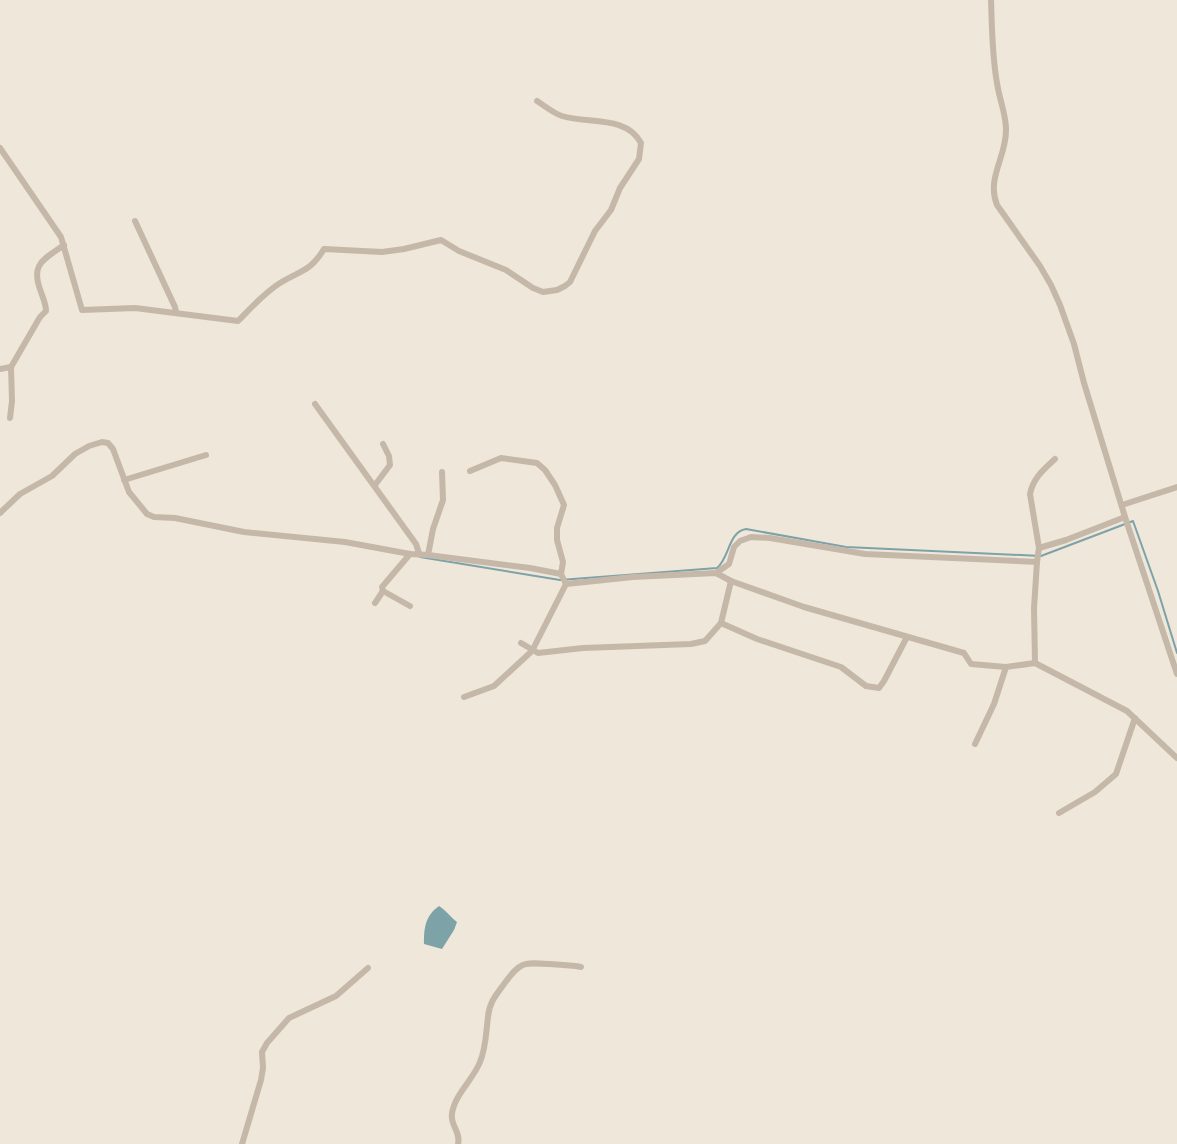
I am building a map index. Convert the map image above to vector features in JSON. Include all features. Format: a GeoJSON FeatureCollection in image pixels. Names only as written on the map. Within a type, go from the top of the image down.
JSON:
{"type":"FeatureCollection","features":[{"type":"Feature","properties":{"kind":"street"},"geometry":{"type":"LineString","coordinates":[[991,0],[993,59],[1006,131],[995,174],[994,198],[1051,285],[1074,344],[1122,505],[1177,674]]}},
{"type":"Feature","properties":{"kind":"street"},"geometry":{"type":"LineString","coordinates":[[0,148],[62,237],[82,310],[135,308],[238,321],[265,294],[316,262],[324,249],[382,252],[441,240],[459,251],[506,270],[543,292],[565,286],[570,282],[595,231],[611,210],[625,178],[639,159],[641,143],[633,132],[615,123],[559,115],[537,101]]}},
{"type":"Feature","properties":{"kind":"street"},"geometry":{"type":"LineString","coordinates":[[135,221],[176,312]]}},
{"type":"Feature","properties":{"kind":"street"},"geometry":{"type":"LineString","coordinates":[[10,418],[11,367],[39,317],[46,310],[36,272],[45,259],[64,245]]}},
{"type":"Feature","properties":{"kind":"street"},"geometry":{"type":"LineString","coordinates":[[0,369],[11,367]]}},
{"type":"Feature","properties":{"kind":"street"},"geometry":{"type":"LineString","coordinates":[[315,404],[375,485],[416,544],[419,553]]}},
{"type":"Feature","properties":{"kind":"street"},"geometry":{"type":"LineString","coordinates":[[0,513],[20,494],[52,476],[75,454],[98,442],[108,443],[113,449],[129,492],[139,506],[154,517],[175,518],[244,532],[345,542],[410,554],[419,553],[530,568],[564,579],[716,573],[731,581],[804,607],[964,653],[971,664],[1006,667],[1035,663],[1127,711],[1177,758]]}},
{"type":"Feature","properties":{"kind":"street"},"geometry":{"type":"LineString","coordinates":[[375,485],[390,465],[389,456],[383,444]]}},
{"type":"Feature","properties":{"kind":"street"},"geometry":{"type":"LineString","coordinates":[[124,480],[206,455]]}},
{"type":"Feature","properties":{"kind":"street"},"geometry":{"type":"LineString","coordinates":[[464,697],[494,686],[532,651],[564,579],[557,528],[564,505],[545,470],[537,462],[501,458],[471,471]]}},
{"type":"Feature","properties":{"kind":"street"},"geometry":{"type":"LineString","coordinates":[[1035,663],[1034,608],[1038,555],[1030,494],[1036,477],[1055,459]]}},
{"type":"Feature","properties":{"kind":"street"},"geometry":{"type":"LineString","coordinates":[[428,555],[433,529],[443,500],[442,472]]}},
{"type":"Feature","properties":{"kind":"street"},"geometry":{"type":"LineString","coordinates":[[1122,505],[1177,487]]}},
{"type":"Feature","properties":{"kind":"street"},"geometry":{"type":"LineString","coordinates":[[716,573],[729,564],[734,547],[740,541],[751,537],[770,538],[865,554],[1038,555],[1066,540],[1127,521]]}},
{"type":"Feature","properties":{"kind":"street"},"geometry":{"type":"LineString","coordinates":[[375,603],[385,582],[410,554]]}},
{"type":"Feature","properties":{"kind":"street"},"geometry":{"type":"LineString","coordinates":[[521,644],[538,653],[583,648],[691,644],[705,641],[721,623],[731,581]]}},
{"type":"Feature","properties":{"kind":"street"},"geometry":{"type":"LineString","coordinates":[[382,591],[410,606]]}},
{"type":"Feature","properties":{"kind":"street"},"geometry":{"type":"LineString","coordinates":[[721,623],[757,639],[841,667],[872,688],[879,688],[884,681],[907,637]]}},
{"type":"Feature","properties":{"kind":"street"},"geometry":{"type":"LineString","coordinates":[[975,744],[994,704],[1006,667]]}},
{"type":"Feature","properties":{"kind":"street"},"geometry":{"type":"LineString","coordinates":[[1059,813],[1095,792],[1116,774],[1135,718]]}},
{"type":"Feature","properties":{"kind":"street"},"geometry":{"type":"LineString","coordinates":[[458,1144],[459,1133],[452,1121],[452,1113],[457,1099],[482,1059],[487,1018],[495,995],[515,970],[529,962],[582,967]]}},
{"type":"Feature","properties":{"kind":"street"},"geometry":{"type":"LineString","coordinates":[[242,1144],[261,1080],[262,1052],[267,1043],[289,1018],[336,996],[368,968]]}},
{"type":"Feature","properties":{"kind":"water"},"geometry":{"type":"Polygon","coordinates":[[[439,906],[457,922],[442,949],[424,944],[426,923],[439,906]]]}},
{"type":"Feature","properties":{"kind":"waterway"},"geometry":{"type":"LineString","coordinates":[[420,557],[560,580],[717,568],[732,540],[740,531],[746,529],[846,547],[1041,556],[1133,521],[1177,653]]}}]}
